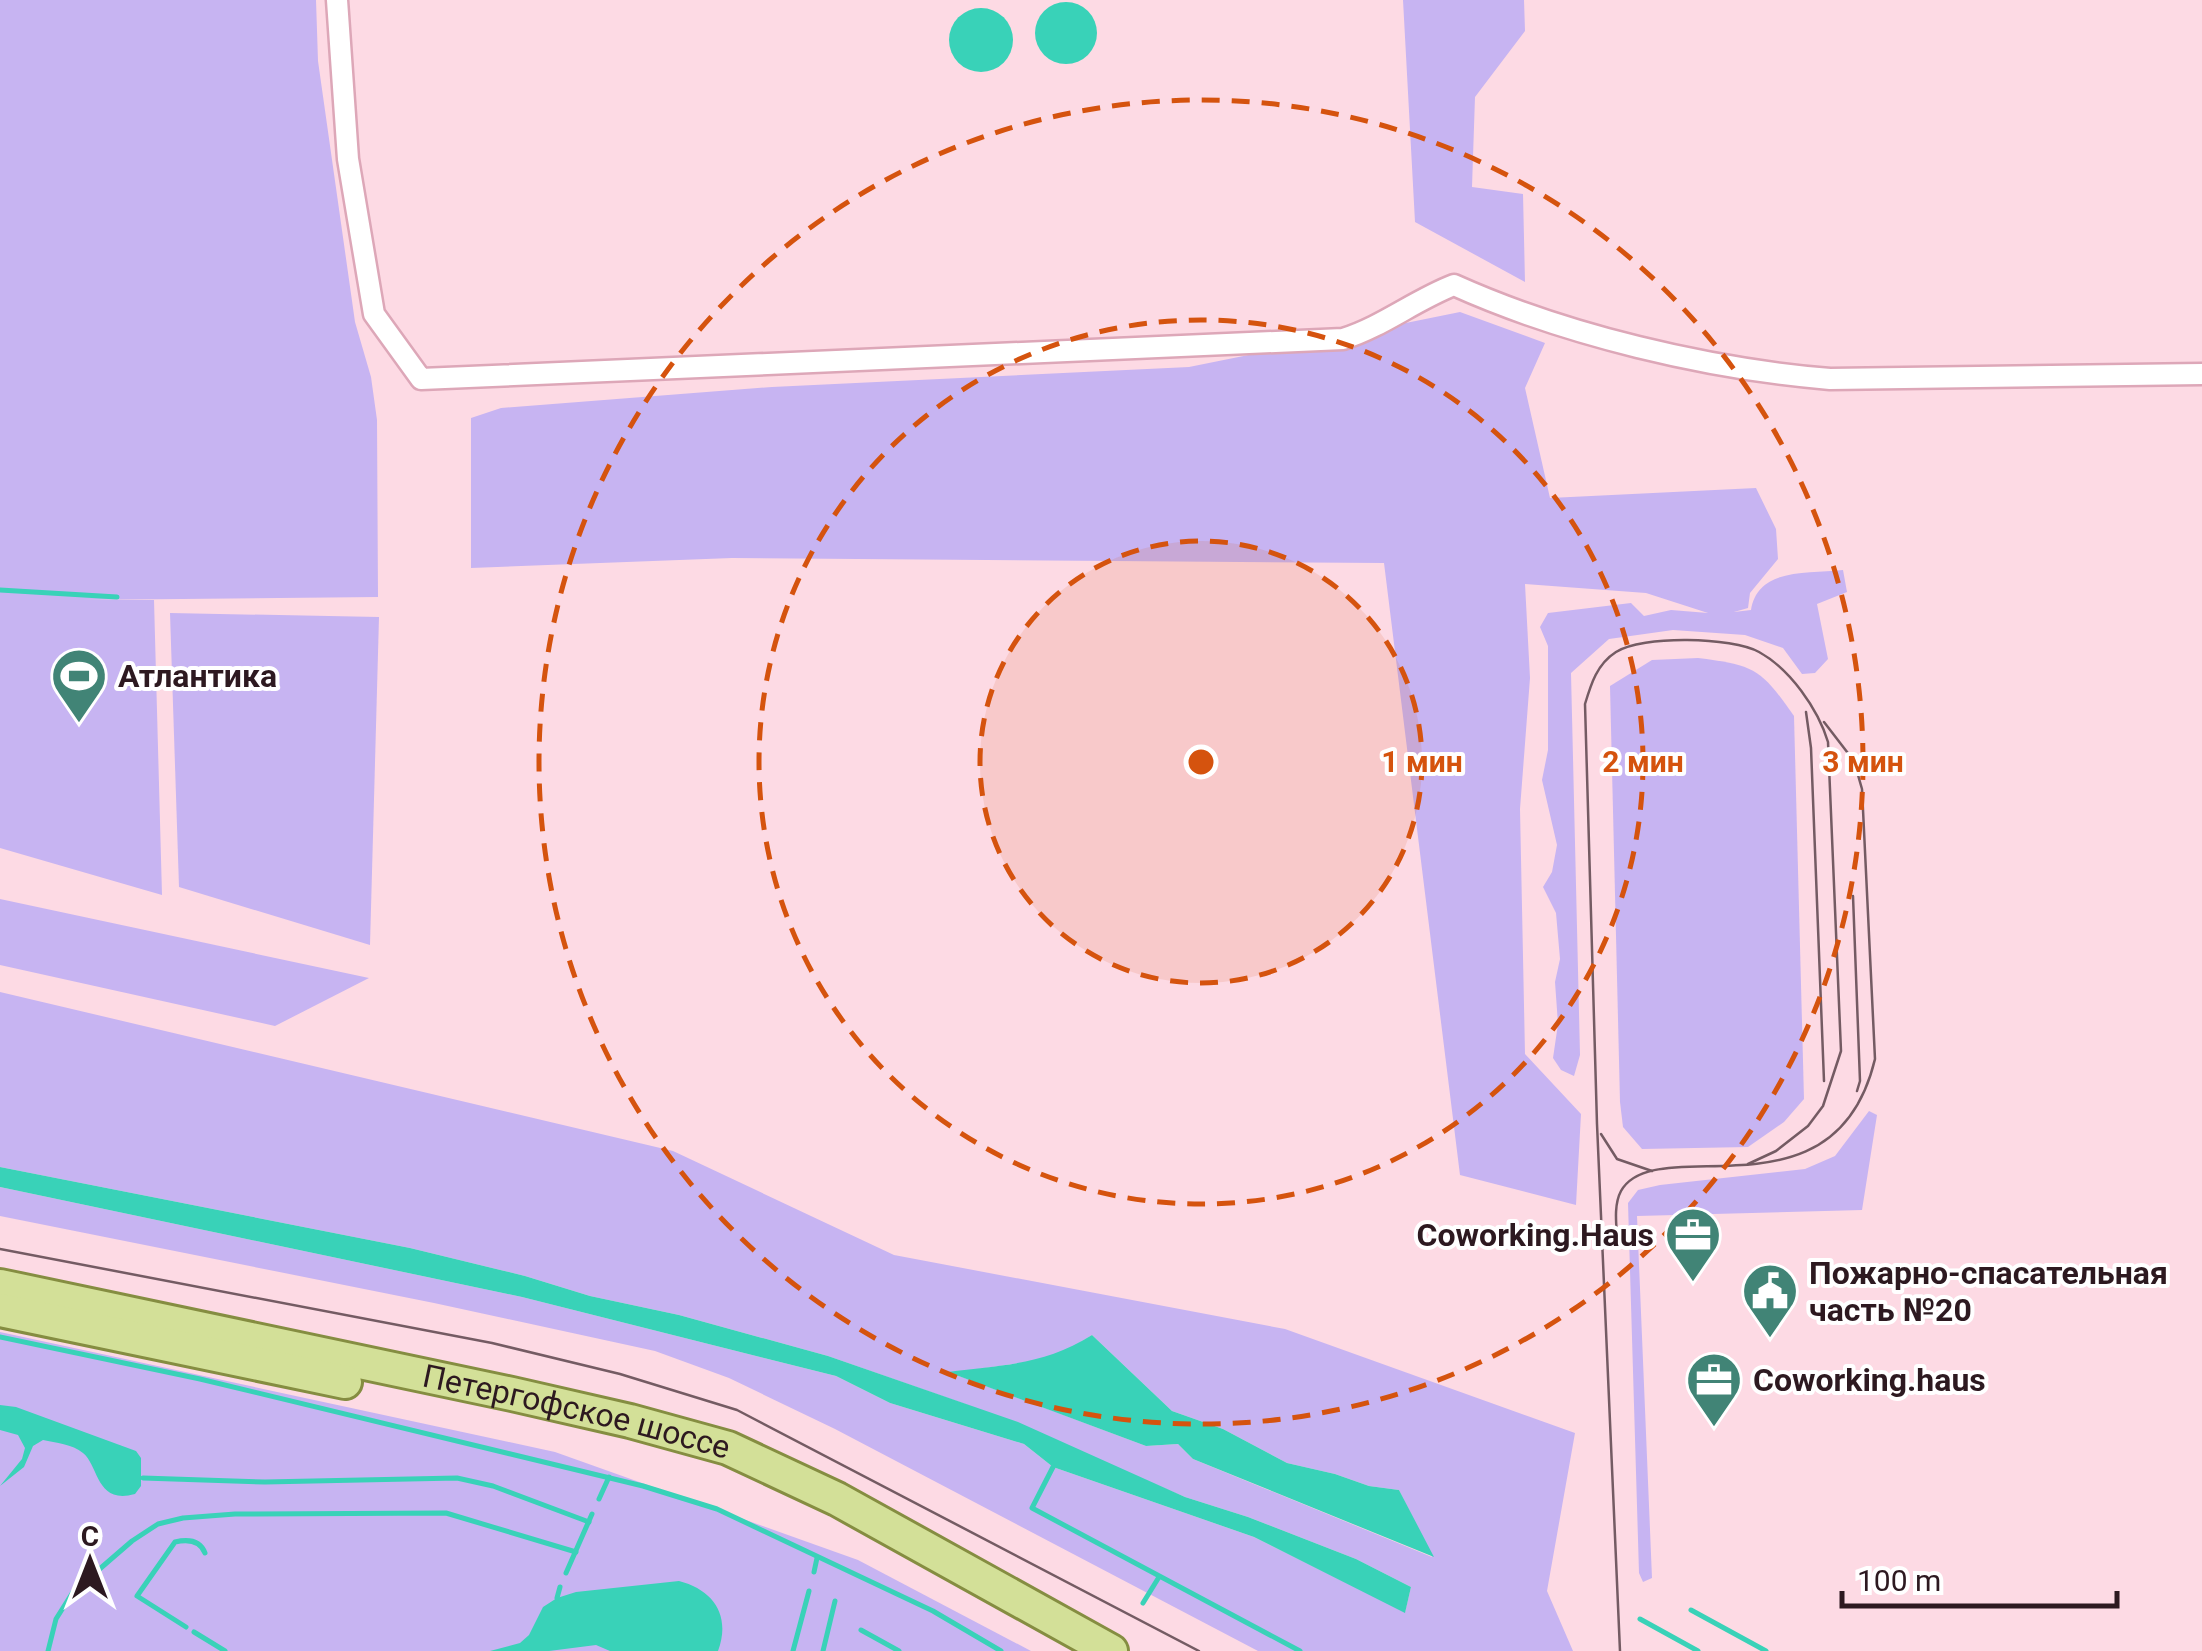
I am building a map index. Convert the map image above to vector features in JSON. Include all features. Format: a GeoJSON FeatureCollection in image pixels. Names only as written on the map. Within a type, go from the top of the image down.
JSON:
{"type":"FeatureCollection","features":[{"type":"Feature","properties":{"kind":"main road","name":"Петергофское шоссе"},"geometry":{"type":"LineString","coordinates":[[0,1286],[580,1409],[728,1448],[838,1499],[1110,1651]]}},
{"type":"Feature","properties":{"kind":"main road","name":"Петергофское шоссе"},"geometry":{"type":"LineString","coordinates":[[0,1310],[617,1437],[699,1458],[796,1501],[1069,1651]]}},
{"type":"Feature","properties":{"kind":"street"},"geometry":{"type":"LineString","coordinates":[[337,0],[348,159],[374,314],[421,380],[1342,339],[1364,332],[1420,298],[1454,285],[1481,298],[1619,342],[1778,374],[1846,379],[2202,374]]}},
{"type":"Feature","properties":{"kind":"shaded area"},"geometry":{"type":"Polygon","coordinates":[[[0,0],[316,0],[318,61],[355,322],[371,377],[377,420],[378,597],[81,600],[154,600],[162,895],[0,848],[0,0]]]}},
{"type":"Feature","properties":{"kind":"shaded area"},"geometry":{"type":"Polygon","coordinates":[[[1403,0],[1524,0],[1525,31],[1475,97],[1472,187],[1523,194],[1525,282],[1415,222],[1403,0]]]}},
{"type":"Feature","properties":{"kind":"shaded area"},"geometry":{"type":"Polygon","coordinates":[[[1066,2],[1088,11],[1097,33],[1088,55],[1066,64],[1044,55],[1035,33],[1044,11],[1066,2]]]}},
{"type":"Feature","properties":{"kind":"shaded area"},"geometry":{"type":"Polygon","coordinates":[[[981,8],[1004,17],[1013,40],[1004,63],[981,72],[958,63],[949,40],[958,17],[981,8]]]}},
{"type":"Feature","properties":{"kind":"shaded area"},"geometry":{"type":"Polygon","coordinates":[[[1460,312],[1545,343],[1525,388],[1550,498],[1756,488],[1776,529],[1778,559],[1750,593],[1748,608],[1734,612],[1751,610],[1763,586],[1786,575],[1843,570],[1847,592],[1817,604],[1828,659],[1815,673],[1802,674],[1783,648],[1745,635],[1673,630],[1609,639],[1571,673],[1580,1055],[1574,1076],[1561,1070],[1553,1058],[1558,1024],[1555,982],[1560,959],[1556,913],[1543,887],[1552,872],[1557,845],[1542,780],[1548,750],[1548,646],[1540,627],[1548,613],[1631,603],[1644,616],[1671,610],[1708,613],[1646,593],[1525,584],[1530,678],[1520,809],[1525,1054],[1581,1114],[1576,1205],[1460,1175],[1384,563],[732,558],[471,568],[471,418],[501,408],[772,387],[1189,367],[1460,312]]]}},
{"type":"Feature","properties":{"kind":"shaded area"},"geometry":{"type":"Polygon","coordinates":[[[170,613],[379,617],[370,945],[179,887],[170,613]]]}},
{"type":"Feature","properties":{"kind":"shaded area"},"geometry":{"type":"Polygon","coordinates":[[[1698,658],[1732,663],[1755,672],[1794,716],[1804,1099],[1784,1122],[1748,1147],[1642,1149],[1623,1127],[1620,1102],[1610,686],[1652,660],[1698,658]]]}},
{"type":"Feature","properties":{"kind":"shaded area"},"geometry":{"type":"Polygon","coordinates":[[[0,899],[369,978],[275,1026],[0,965],[0,899]]]}},
{"type":"Feature","properties":{"kind":"shaded area"},"geometry":{"type":"Polygon","coordinates":[[[0,992],[673,1151],[894,1255],[1285,1329],[1575,1433],[1547,1591],[1573,1651],[1258,1651],[835,1429],[729,1378],[655,1351],[0,1216],[0,1187],[522,1297],[836,1376],[890,1403],[1024,1444],[1053,1467],[1254,1537],[1405,1612],[1411,1587],[1356,1559],[1185,1497],[965,1404],[828,1356],[410,1248],[0,1167],[0,992]],[[1092,1335],[1063,1353],[951,1373],[1146,1446],[1178,1444],[1193,1459],[1432,1557],[1399,1490],[1369,1486],[1287,1463],[1223,1429],[1172,1411],[1092,1335]]]}},
{"type":"Feature","properties":{"kind":"shaded area"},"geometry":{"type":"Polygon","coordinates":[[[1869,1111],[1877,1115],[1862,1210],[1637,1216],[1652,1578],[1643,1582],[1639,1573],[1628,1203],[1638,1190],[1660,1185],[1805,1169],[1835,1156],[1869,1111]]]}},
{"type":"Feature","properties":{"kind":"shaded area"},"geometry":{"type":"Polygon","coordinates":[[[0,1167],[410,1248],[828,1356],[1018,1422],[1185,1497],[1356,1559],[1411,1587],[1405,1613],[1254,1537],[1053,1467],[1024,1444],[890,1403],[836,1376],[522,1297],[0,1187],[0,1167]]]}},
{"type":"Feature","properties":{"kind":"shaded area"},"geometry":{"type":"Polygon","coordinates":[[[0,1332],[555,1452],[858,1560],[1031,1651],[0,1651],[0,1332]]]}},
{"type":"Feature","properties":{"kind":"shaded area"},"geometry":{"type":"Polygon","coordinates":[[[1092,1335],[1172,1411],[1223,1429],[1287,1463],[1369,1486],[1399,1490],[1434,1557],[1193,1459],[1178,1444],[1146,1446],[948,1372],[1040,1358],[1092,1335]]]}},
{"type":"Feature","properties":{"kind":"shaded area"},"geometry":{"type":"Polygon","coordinates":[[[0,1405],[16,1407],[136,1451],[141,1458],[141,1486],[135,1494],[113,1494],[100,1482],[83,1453],[43,1440],[33,1446],[24,1467],[0,1486],[22,1459],[25,1448],[18,1435],[0,1430],[0,1405]]]}},
{"type":"Feature","properties":{"kind":"shaded area"},"geometry":{"type":"Polygon","coordinates":[[[679,1581],[702,1591],[716,1606],[722,1627],[718,1651],[610,1651],[596,1645],[549,1651],[490,1651],[520,1643],[529,1635],[543,1607],[557,1598],[576,1592],[679,1581]]]}},
{"type":"Feature","properties":{"kind":"waterway"},"geometry":{"type":"LineString","coordinates":[[0,590],[117,597]]}},
{"type":"Feature","properties":{"kind":"waterway"},"geometry":{"type":"LineString","coordinates":[[0,1337],[200,1379],[643,1486],[717,1509],[933,1611],[1001,1651]]}},
{"type":"Feature","properties":{"kind":"waterway"},"geometry":{"type":"LineString","coordinates":[[1053,1467],[1032,1508],[1300,1651]]}},
{"type":"Feature","properties":{"kind":"waterway"},"geometry":{"type":"LineString","coordinates":[[599,1499],[609,1477]]}},
{"type":"Feature","properties":{"kind":"waterway"},"geometry":{"type":"LineString","coordinates":[[143,1478],[265,1482],[457,1478],[493,1486],[589,1522]]}},
{"type":"Feature","properties":{"kind":"waterway"},"geometry":{"type":"LineString","coordinates":[[48,1651],[56,1619],[73,1592],[132,1541],[158,1524],[183,1518],[235,1514],[446,1513],[576,1552]]}},
{"type":"Feature","properties":{"kind":"waterway"},"geometry":{"type":"LineString","coordinates":[[566,1573],[592,1514]]}},
{"type":"Feature","properties":{"kind":"waterway"},"geometry":{"type":"LineString","coordinates":[[186,1627],[137,1596],[175,1542],[193,1542],[205,1553]]}},
{"type":"Feature","properties":{"kind":"waterway"},"geometry":{"type":"LineString","coordinates":[[814,1572],[817,1558]]}},
{"type":"Feature","properties":{"kind":"waterway"},"geometry":{"type":"LineString","coordinates":[[1143,1603],[1159,1577]]}},
{"type":"Feature","properties":{"kind":"waterway"},"geometry":{"type":"LineString","coordinates":[[557,1598],[560,1587]]}},
{"type":"Feature","properties":{"kind":"waterway"},"geometry":{"type":"LineString","coordinates":[[793,1651],[809,1591]]}},
{"type":"Feature","properties":{"kind":"waterway"},"geometry":{"type":"LineString","coordinates":[[823,1651],[835,1601]]}},
{"type":"Feature","properties":{"kind":"waterway"},"geometry":{"type":"LineString","coordinates":[[1691,1610],[1766,1651]]}},
{"type":"Feature","properties":{"kind":"waterway"},"geometry":{"type":"LineString","coordinates":[[1640,1619],[1698,1651]]}},
{"type":"Feature","properties":{"kind":"waterway"},"geometry":{"type":"LineString","coordinates":[[861,1630],[899,1651]]}},
{"type":"Feature","properties":{"kind":"waterway"},"geometry":{"type":"LineString","coordinates":[[194,1632],[225,1651]]}},
{"type":"Feature","properties":{"kind":"tram line"},"geometry":{"type":"LineString","coordinates":[[1620,1651],[1597,1124],[1585,704],[1604,662],[1616,652],[1646,643],[1709,641],[1759,652],[1801,691],[1828,742],[1841,1051],[1823,1106],[1808,1126],[1776,1151],[1748,1164]]}},
{"type":"Feature","properties":{"kind":"tram line"},"geometry":{"type":"LineString","coordinates":[[1806,712],[1811,748],[1824,1081]]}},
{"type":"Feature","properties":{"kind":"tram line"},"geometry":{"type":"LineString","coordinates":[[1617,1236],[1619,1196],[1640,1174],[1670,1168],[1746,1165],[1786,1158],[1823,1142],[1854,1110],[1875,1059],[1862,789],[1854,761],[1824,722]]}},
{"type":"Feature","properties":{"kind":"tram line"},"geometry":{"type":"LineString","coordinates":[[1853,896],[1860,1081],[1857,1091]]}},
{"type":"Feature","properties":{"kind":"tram line"},"geometry":{"type":"LineString","coordinates":[[1601,1134],[1617,1159],[1652,1171]]}},
{"type":"Feature","properties":{"kind":"tram line"},"geometry":{"type":"LineString","coordinates":[[0,1249],[492,1343],[620,1374],[737,1410],[1199,1651]]}},
{"type":"Feature","properties":{"kind":"place","name":"Атлантика"},"geometry":{"type":"Point","coordinates":[79,725]}},
{"type":"Feature","properties":{"kind":"place","name":"Coworking.Haus"},"geometry":{"type":"Point","coordinates":[1693,1284]}},
{"type":"Feature","properties":{"kind":"place","name":"Пожарно-спасательная часть №20"},"geometry":{"type":"Point","coordinates":[1770,1340]}},
{"type":"Feature","properties":{"kind":"place","name":"Coworking.haus"},"geometry":{"type":"Point","coordinates":[1714,1429]}}]}
